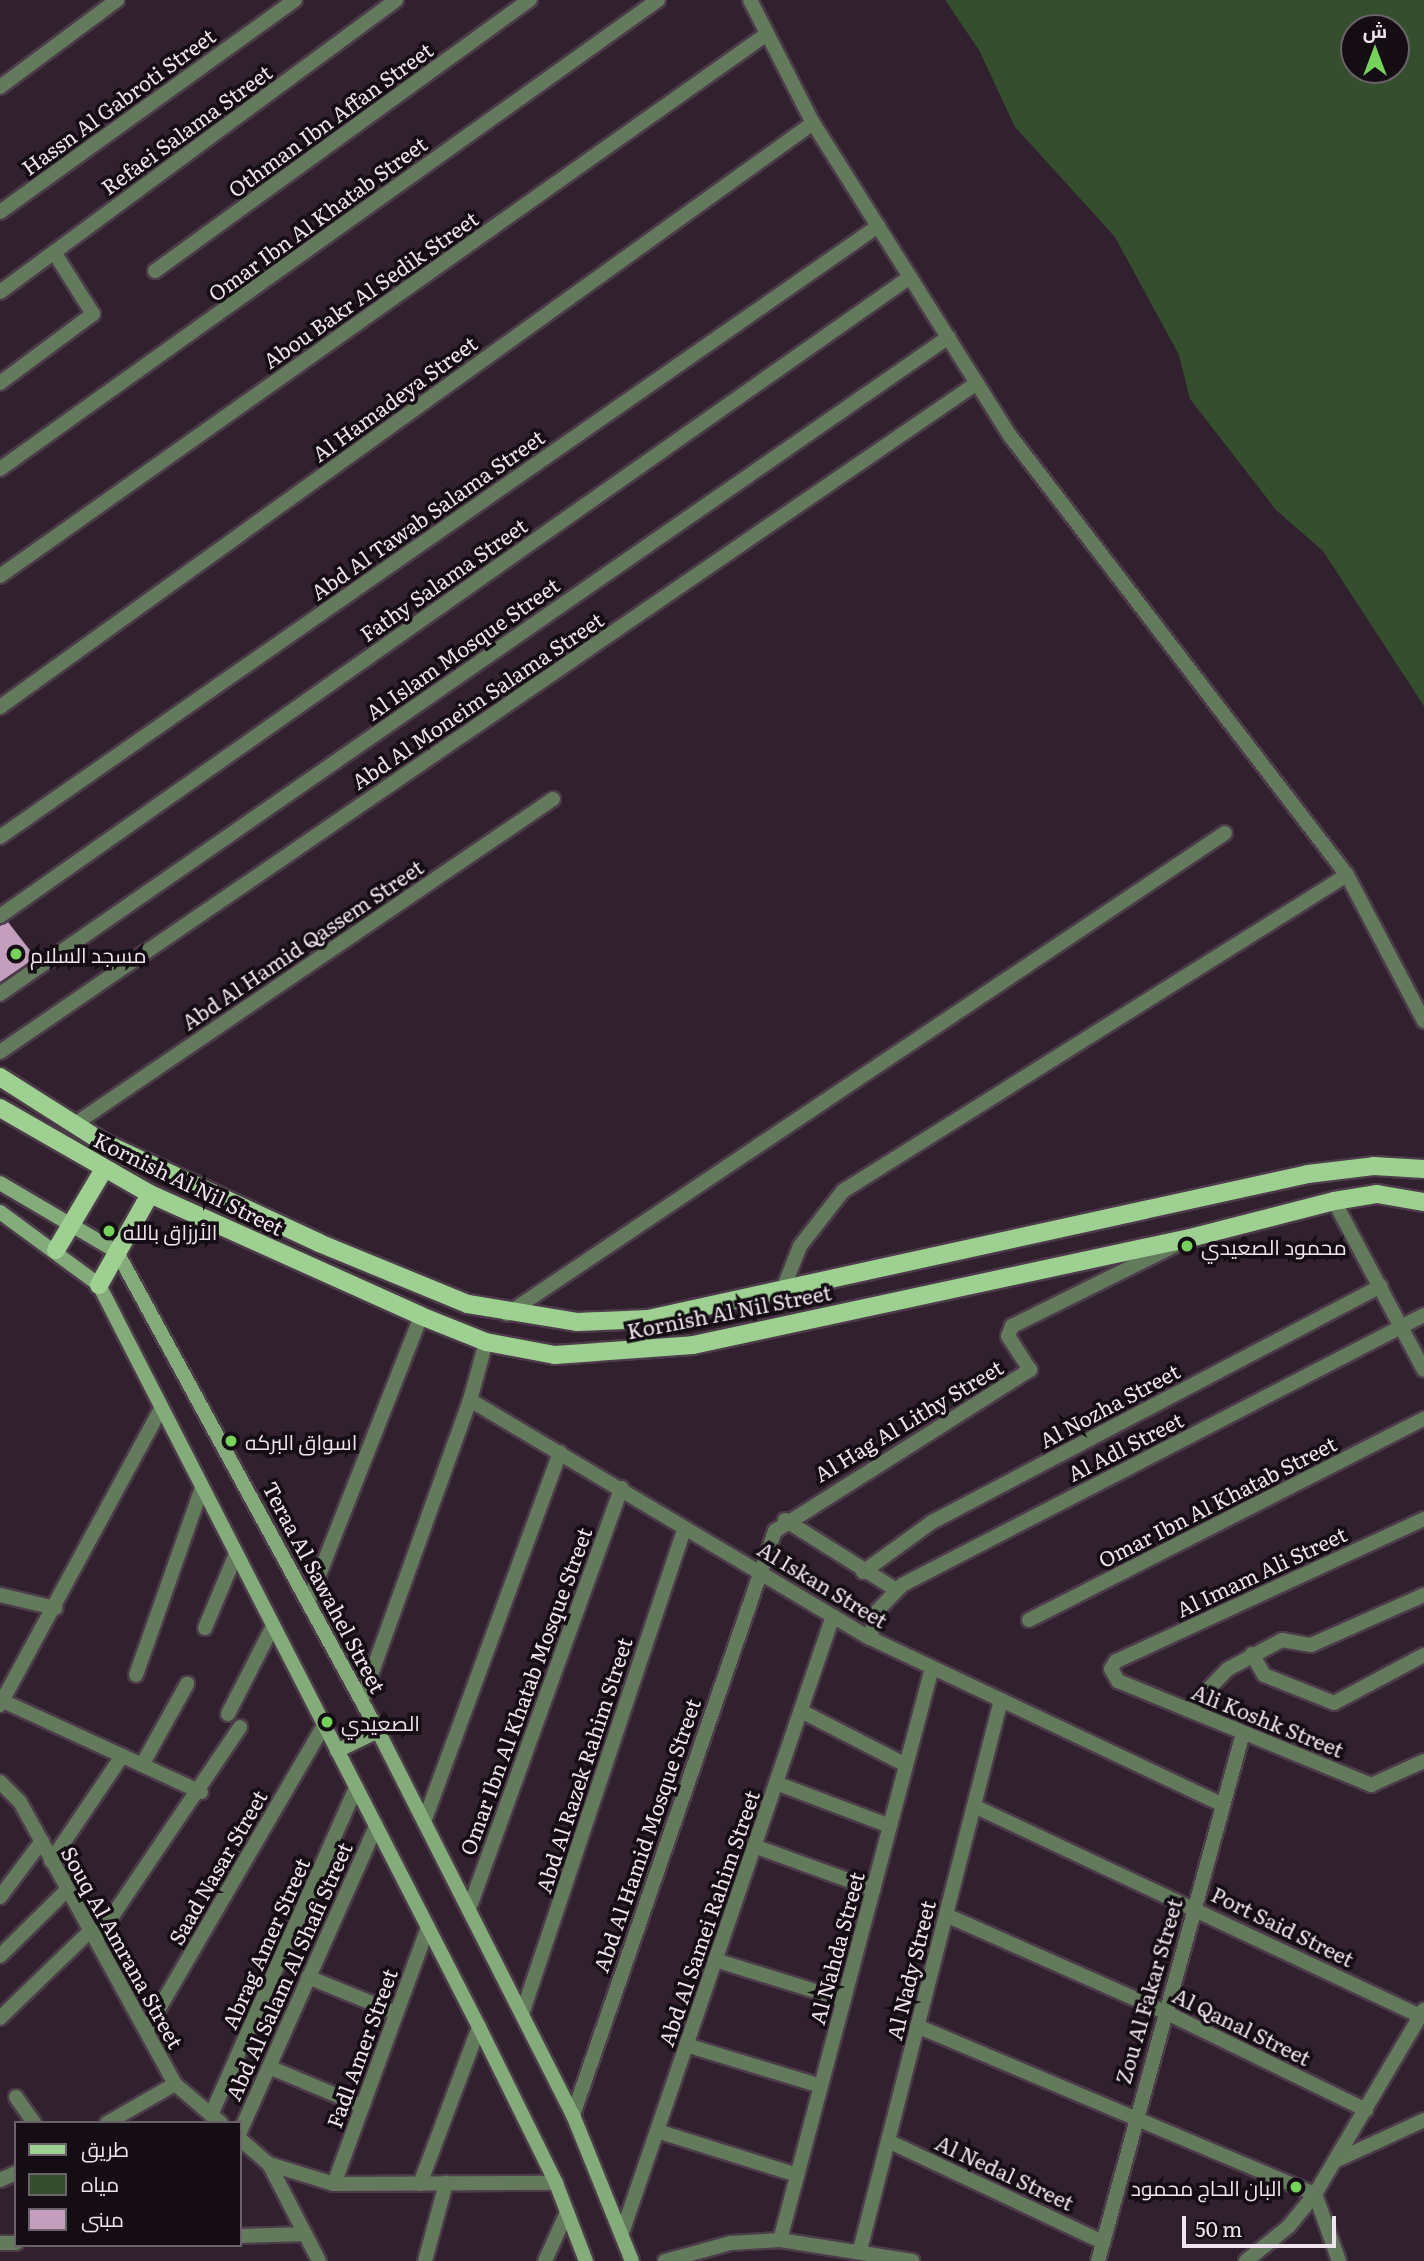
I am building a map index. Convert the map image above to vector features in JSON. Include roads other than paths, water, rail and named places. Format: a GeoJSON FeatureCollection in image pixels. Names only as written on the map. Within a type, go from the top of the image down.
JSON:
{"type":"FeatureCollection","features":[{"type":"Feature","properties":{"kind":"main road","name":"Kornish Al Nil Street"},"geometry":{"type":"LineString","coordinates":[[0,1077],[75,1124],[318,1243],[507,1314],[577,1322],[648,1319],[1308,1174],[1374,1166],[1424,1169]]}},
{"type":"Feature","properties":{"kind":"main road","name":"Kornish Al Nil Street"},"geometry":{"type":"LineString","coordinates":[[0,1108],[150,1194],[421,1316],[486,1342],[555,1355],[641,1354],[1190,1238],[1334,1201],[1377,1194],[1424,1202]]}},
{"type":"Feature","properties":{"kind":"main road"},"geometry":{"type":"LineString","coordinates":[[56,1250],[104,1169]]}},
{"type":"Feature","properties":{"kind":"main road","name":"Teraa Al Sawahel Street"},"geometry":{"type":"LineString","coordinates":[[0,1183],[117,1252],[310,1598],[469,1909],[573,2115],[632,2261]]}},
{"type":"Feature","properties":{"kind":"main road"},"geometry":{"type":"LineString","coordinates":[[99,1285],[150,1194]]}},
{"type":"Feature","properties":{"kind":"main road"},"geometry":{"type":"LineString","coordinates":[[0,1212],[56,1250],[99,1285],[160,1410],[479,2027],[556,2183],[586,2261]]}},
{"type":"Feature","properties":{"kind":"main road"},"geometry":{"type":"LineString","coordinates":[[337,1751],[378,1731]]}},
{"type":"Feature","properties":{"kind":"street"},"geometry":{"type":"LineString","coordinates":[[0,87],[117,0]]}},
{"type":"Feature","properties":{"kind":"street","name":"Hassn Al Gabroti Street"},"geometry":{"type":"LineString","coordinates":[[0,212],[295,0]]}},
{"type":"Feature","properties":{"kind":"street","name":"Refaei Salama Street"},"geometry":{"type":"LineString","coordinates":[[0,292],[396,0]]}},
{"type":"Feature","properties":{"kind":"street","name":"Othman Ibn Affan Street"},"geometry":{"type":"LineString","coordinates":[[155,271],[530,0]]}},
{"type":"Feature","properties":{"kind":"street","name":"Omar Ibn Al Khatab Street"},"geometry":{"type":"LineString","coordinates":[[0,469],[657,0]]}},
{"type":"Feature","properties":{"kind":"street"},"geometry":{"type":"LineString","coordinates":[[750,0],[764,36],[813,123],[1011,437],[1347,875],[1424,1021]]}},
{"type":"Feature","properties":{"kind":"street","name":"Abou Bakr Al Sedik Street"},"geometry":{"type":"LineString","coordinates":[[0,576],[764,36]]}},
{"type":"Feature","properties":{"kind":"street","name":"Al Hamadeya Street"},"geometry":{"type":"LineString","coordinates":[[0,707],[813,123]]}},
{"type":"Feature","properties":{"kind":"street","name":"Abd Al Tawab Salama Street"},"geometry":{"type":"LineString","coordinates":[[0,837],[878,226]]}},
{"type":"Feature","properties":{"kind":"street"},"geometry":{"type":"LineString","coordinates":[[0,383],[93,314],[54,252]]}},
{"type":"Feature","properties":{"kind":"street","name":"Fathy Salama Street"},"geometry":{"type":"LineString","coordinates":[[0,916],[910,277]]}},
{"type":"Feature","properties":{"kind":"street","name":"Al Islam Mosque Street"},"geometry":{"type":"LineString","coordinates":[[0,994],[949,337]]}},
{"type":"Feature","properties":{"kind":"street","name":"Abd Al Moneim Salama Street"},"geometry":{"type":"LineString","coordinates":[[0,1052],[977,383]]}},
{"type":"Feature","properties":{"kind":"street","name":"Abd Al Hamid Qassem Street"},"geometry":{"type":"LineString","coordinates":[[75,1124],[553,799]]}},
{"type":"Feature","properties":{"kind":"street"},"geometry":{"type":"LineString","coordinates":[[507,1314],[1225,833]]}},
{"type":"Feature","properties":{"kind":"street"},"geometry":{"type":"LineString","coordinates":[[783,1289],[800,1246],[843,1191],[1347,875]]}},
{"type":"Feature","properties":{"kind":"street"},"geometry":{"type":"LineString","coordinates":[[1334,1201],[1424,1370]]}},
{"type":"Feature","properties":{"kind":"street","name":"Al Hag Al Lithy Street"},"geometry":{"type":"LineString","coordinates":[[758,1569],[785,1521],[1031,1370],[1008,1335],[1012,1326],[1190,1238]]}},
{"type":"Feature","properties":{"kind":"street","name":"Al Nozha Street"},"geometry":{"type":"LineString","coordinates":[[863,1572],[932,1522],[1381,1286]]}},
{"type":"Feature","properties":{"kind":"street","name":"Al Adl Street"},"geometry":{"type":"LineString","coordinates":[[870,1638],[877,1611],[895,1590],[1424,1315]]}},
{"type":"Feature","properties":{"kind":"street"},"geometry":{"type":"LineString","coordinates":[[310,1598],[421,1316]]}},
{"type":"Feature","properties":{"kind":"street"},"geometry":{"type":"LineString","coordinates":[[362,1700],[470,1400],[486,1342]]}},
{"type":"Feature","properties":{"kind":"street","name":"Al Iskan Street"},"geometry":{"type":"LineString","coordinates":[[470,1400],[621,1488],[684,1530],[758,1569],[870,1638],[1223,1805]]}},
{"type":"Feature","properties":{"kind":"street"},"geometry":{"type":"LineString","coordinates":[[160,1410],[55,1608],[1,1703],[201,1792]]}},
{"type":"Feature","properties":{"kind":"street","name":"Omar Ibn Al Khatab Street"},"geometry":{"type":"LineString","coordinates":[[1029,1620],[1424,1419]]}},
{"type":"Feature","properties":{"kind":"street"},"geometry":{"type":"LineString","coordinates":[[424,1822],[560,1452]]}},
{"type":"Feature","properties":{"kind":"street"},"geometry":{"type":"LineString","coordinates":[[136,1675],[202,1488]]}},
{"type":"Feature","properties":{"kind":"street","name":"Omar Ibn Al Khatab Mosque Street"},"geometry":{"type":"LineString","coordinates":[[469,1909],[621,1488]]}},
{"type":"Feature","properties":{"kind":"street","name":"Al Imam Ali Street"},"geometry":{"type":"LineString","coordinates":[[1116,1661],[1424,1519]]}},
{"type":"Feature","properties":{"kind":"street"},"geometry":{"type":"LineString","coordinates":[[785,1521],[895,1590]]}},
{"type":"Feature","properties":{"kind":"street","name":"Abd Al Razek Rahim Street"},"geometry":{"type":"LineString","coordinates":[[522,2014],[684,1530]]}},
{"type":"Feature","properties":{"kind":"street"},"geometry":{"type":"LineString","coordinates":[[205,1628],[236,1554]]}},
{"type":"Feature","properties":{"kind":"street","name":"Abd Al Hamid Mosque Street"},"geometry":{"type":"LineString","coordinates":[[573,2115],[758,1569]]}},
{"type":"Feature","properties":{"kind":"street"},"geometry":{"type":"LineString","coordinates":[[0,1595],[55,1608]]}},
{"type":"Feature","properties":{"kind":"street"},"geometry":{"type":"LineString","coordinates":[[1188,1710],[1252,1654],[1286,1639],[1311,1645],[1424,1595]]}},
{"type":"Feature","properties":{"kind":"street","name":"Abd Al Samei Rahim Street"},"geometry":{"type":"LineString","coordinates":[[622,2233],[833,1616]]}},
{"type":"Feature","properties":{"kind":"street"},"geometry":{"type":"LineString","coordinates":[[228,1714],[273,1626]]}},
{"type":"Feature","properties":{"kind":"street"},"geometry":{"type":"LineString","coordinates":[[1252,1654],[1264,1675],[1334,1703],[1424,1655]]}},
{"type":"Feature","properties":{"kind":"street","name":"Ali Koshk Street"},"geometry":{"type":"LineString","coordinates":[[1116,1661],[1115,1679],[1371,1785],[1424,1761]]}},
{"type":"Feature","properties":{"kind":"street","name":"Al Nahda Street"},"geometry":{"type":"LineString","coordinates":[[780,2239],[932,1668]]}},
{"type":"Feature","properties":{"kind":"street"},"geometry":{"type":"LineString","coordinates":[[142,1765],[187,1684]]}},
{"type":"Feature","properties":{"kind":"street","name":"Al Nady Street"},"geometry":{"type":"LineString","coordinates":[[860,2250],[1001,1700]]}},
{"type":"Feature","properties":{"kind":"street"},"geometry":{"type":"LineString","coordinates":[[801,1711],[906,1765]]}},
{"type":"Feature","properties":{"kind":"street","name":"Saad Nasar Street"},"geometry":{"type":"LineString","coordinates":[[146,2031],[324,1725]]}},
{"type":"Feature","properties":{"kind":"street"},"geometry":{"type":"LineString","coordinates":[[0,2018],[93,1935],[201,1792],[240,1727]]}},
{"type":"Feature","properties":{"kind":"street","name":"Zou Al Fakar Street"},"geometry":{"type":"LineString","coordinates":[[1098,2261],[1163,2011],[1243,1733]]}},
{"type":"Feature","properties":{"kind":"street"},"geometry":{"type":"LineString","coordinates":[[51,1861],[122,1756]]}},
{"type":"Feature","properties":{"kind":"street","name":"Souq Al Amrana Street"},"geometry":{"type":"LineString","coordinates":[[0,1782],[42,1841],[175,2084],[216,2119]]}},
{"type":"Feature","properties":{"kind":"street"},"geometry":{"type":"LineString","coordinates":[[776,1783],[890,1826]]}},
{"type":"Feature","properties":{"kind":"street","name":"Abrag Amer Street"},"geometry":{"type":"LineString","coordinates":[[216,2119],[356,1787]]}},
{"type":"Feature","properties":{"kind":"street","name":"Port Said Street"},"geometry":{"type":"LineString","coordinates":[[974,1806],[1422,2013]]}},
{"type":"Feature","properties":{"kind":"street","name":"Abd Al Salam Al Shafi Street"},"geometry":{"type":"LineString","coordinates":[[242,2128],[376,1826]]}},
{"type":"Feature","properties":{"kind":"street"},"geometry":{"type":"LineString","coordinates":[[0,1897],[42,1841]]}},
{"type":"Feature","properties":{"kind":"street"},"geometry":{"type":"LineString","coordinates":[[754,1846],[873,1889]]}},
{"type":"Feature","properties":{"kind":"street"},"geometry":{"type":"LineString","coordinates":[[0,1956],[68,1889]]}},
{"type":"Feature","properties":{"kind":"street","name":"Al Qanal Street"},"geometry":{"type":"LineString","coordinates":[[946,1915],[1163,2011],[1366,2110]]}},
{"type":"Feature","properties":{"kind":"street","name":"Fadl Amer Street"},"geometry":{"type":"LineString","coordinates":[[334,2184],[428,1927]]}},
{"type":"Feature","properties":{"kind":"street"},"geometry":{"type":"LineString","coordinates":[[715,1960],[844,2000]]}},
{"type":"Feature","properties":{"kind":"street"},"geometry":{"type":"LineString","coordinates":[[308,1977],[396,2013]]}},
{"type":"Feature","properties":{"kind":"street"},"geometry":{"type":"LineString","coordinates":[[1253,2259],[1315,2194],[1422,2013]]}},
{"type":"Feature","properties":{"kind":"street"},"geometry":{"type":"LineString","coordinates":[[917,2026],[1315,2194],[1339,2261]]}},
{"type":"Feature","properties":{"kind":"street"},"geometry":{"type":"LineString","coordinates":[[420,2183],[479,2027]]}},
{"type":"Feature","properties":{"kind":"street"},"geometry":{"type":"LineString","coordinates":[[686,2045],[821,2086]]}},
{"type":"Feature","properties":{"kind":"street"},"geometry":{"type":"LineString","coordinates":[[269,2067],[362,2106]]}},
{"type":"Feature","properties":{"kind":"street"},"geometry":{"type":"LineString","coordinates":[[110,2121],[175,2084]]}},
{"type":"Feature","properties":{"kind":"street"},"geometry":{"type":"LineString","coordinates":[[16,2097],[33,2121]]}},
{"type":"Feature","properties":{"kind":"street"},"geometry":{"type":"LineString","coordinates":[[1335,2161],[1424,2120]]}},
{"type":"Feature","properties":{"kind":"street"},"geometry":{"type":"LineString","coordinates":[[657,2131],[797,2175]]}},
{"type":"Feature","properties":{"kind":"street","name":"Al Nedal Street"},"geometry":{"type":"LineString","coordinates":[[888,2141],[1103,2242]]}},
{"type":"Feature","properties":{"kind":"street"},"geometry":{"type":"LineString","coordinates":[[247,2153],[269,2164],[334,2184],[556,2183]]}},
{"type":"Feature","properties":{"kind":"street"},"geometry":{"type":"LineString","coordinates":[[269,2164],[319,2261]]}},
{"type":"Feature","properties":{"kind":"street"},"geometry":{"type":"LineString","coordinates":[[425,2261],[446,2183]]}},
{"type":"Feature","properties":{"kind":"street"},"geometry":{"type":"LineString","coordinates":[[545,2261],[567,2212]]}},
{"type":"Feature","properties":{"kind":"street"},"geometry":{"type":"LineString","coordinates":[[242,2236],[305,2234]]}},
{"type":"Feature","properties":{"kind":"street"},"geometry":{"type":"LineString","coordinates":[[665,2261],[731,2243],[780,2239],[860,2250],[912,2261]]}},
{"type":"Feature","properties":{"kind":"water"},"geometry":{"type":"Polygon","coordinates":[[[945,0],[1424,0],[1424,706],[1323,551],[1276,510],[1190,399],[1179,355],[1115,237],[1015,127],[979,50],[945,0]]]}},
{"type":"Feature","properties":{"kind":"place","name":"مسجد السلام"},"geometry":{"type":"Point","coordinates":[16,954]}},
{"type":"Feature","properties":{"kind":"place","name":"الأرزاق بالله"},"geometry":{"type":"Point","coordinates":[109,1231]}},
{"type":"Feature","properties":{"kind":"place","name":"محمود الصعيدي"},"geometry":{"type":"Point","coordinates":[1187,1246]}},
{"type":"Feature","properties":{"kind":"place","name":"اسواق البركه"},"geometry":{"type":"Point","coordinates":[231,1441]}},
{"type":"Feature","properties":{"kind":"place","name":"الصعيدي"},"geometry":{"type":"Point","coordinates":[327,1722]}},
{"type":"Feature","properties":{"kind":"place","name":"البان الحاج محمود"},"geometry":{"type":"Point","coordinates":[1296,2187]}}]}
